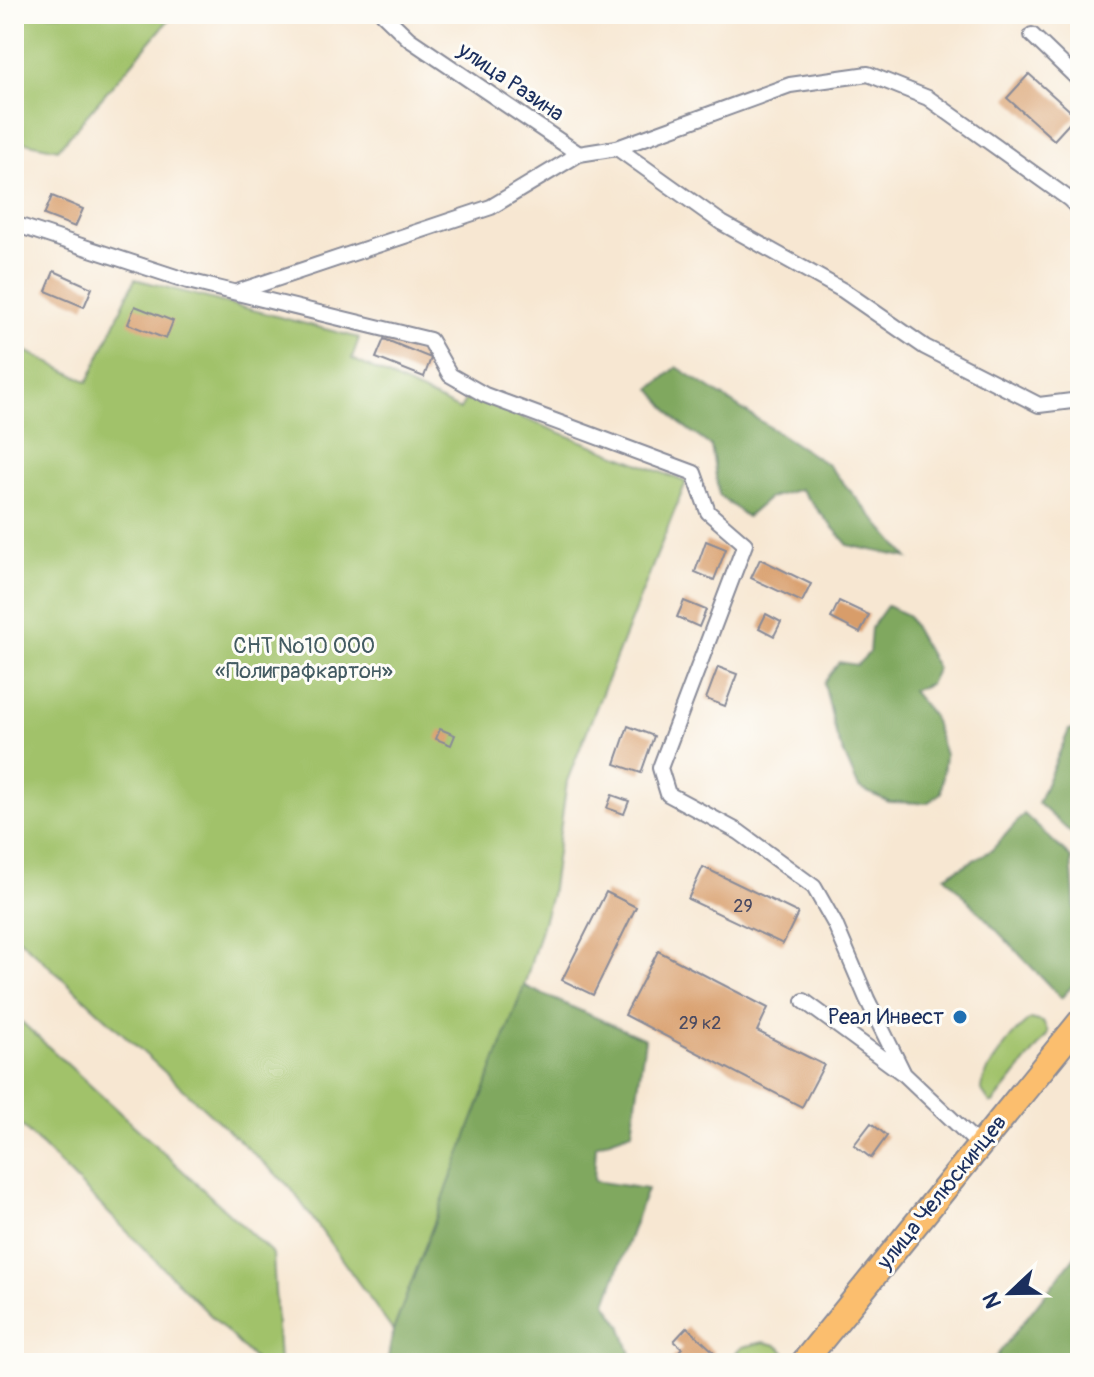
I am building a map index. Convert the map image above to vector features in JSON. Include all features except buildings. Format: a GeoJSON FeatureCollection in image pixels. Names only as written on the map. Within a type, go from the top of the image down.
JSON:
{"type":"FeatureCollection","features":[{"type":"Feature","properties":{"kind":"main road","name":"улица Челюскинцев"},"geometry":{"type":"LineString","coordinates":[[803,1363],[1080,1022]]}},
{"type":"Feature","properties":{"kind":"street","name":"улица Разина"},"geometry":{"type":"LineString","coordinates":[[383,14],[409,39],[579,154]]}},
{"type":"Feature","properties":{"kind":"street"},"geometry":{"type":"LineString","coordinates":[[1032,35],[1080,81]]}},
{"type":"Feature","properties":{"kind":"street"},"geometry":{"type":"LineString","coordinates":[[240,291],[491,207],[579,154],[617,148],[790,85],[868,74],[928,98],[1080,210]]}},
{"type":"Feature","properties":{"kind":"street"},"geometry":{"type":"LineString","coordinates":[[617,148],[722,223],[844,291],[925,347],[1039,405],[1080,400]]}},
{"type":"Feature","properties":{"kind":"street"},"geometry":{"type":"LineString","coordinates":[[14,224],[188,281],[240,291],[278,304],[430,340],[450,375],[485,395],[694,473],[708,512],[745,544],[660,768],[668,794],[739,832],[814,887],[835,924],[904,1074]]}},
{"type":"Feature","properties":{"kind":"street"},"geometry":{"type":"LineString","coordinates":[[804,1001],[904,1074],[980,1146]]}},
{"type":"Feature","properties":{"kind":"green space"},"geometry":{"type":"Polygon","coordinates":[[[14,14],[174,14],[58,149],[14,140],[14,14]]]}},
{"type":"Feature","properties":{"kind":"green space","name":"СНТ №10 ООО «Полиграфкартон»"},"geometry":{"type":"Polygon","coordinates":[[[135,279],[359,338],[352,359],[460,410],[467,396],[686,482],[567,781],[551,895],[517,1010],[393,1331],[290,1187],[14,934],[14,345],[88,382],[135,279]]]}},
{"type":"Feature","properties":{"kind":"green space"},"geometry":{"type":"Polygon","coordinates":[[[677,367],[828,465],[908,558],[848,545],[800,489],[769,498],[747,517],[719,495],[711,446],[678,422],[651,389],[677,367]]]}},
{"type":"Feature","properties":{"kind":"green space"},"geometry":{"type":"Polygon","coordinates":[[[887,606],[907,615],[937,668],[929,684],[912,691],[932,715],[945,755],[941,793],[928,803],[889,802],[859,788],[837,738],[824,683],[839,662],[857,665],[869,653],[871,628],[887,606]]]}},
{"type":"Feature","properties":{"kind":"green space"},"geometry":{"type":"Polygon","coordinates":[[[1080,728],[1080,841],[1038,803],[1069,730],[1080,728]]]}},
{"type":"Feature","properties":{"kind":"green space"},"geometry":{"type":"Polygon","coordinates":[[[1024,814],[1071,858],[1080,978],[1061,998],[945,876],[992,850],[1024,814]]]}},
{"type":"Feature","properties":{"kind":"green space"},"geometry":{"type":"Polygon","coordinates":[[[524,986],[645,1039],[632,1132],[596,1145],[594,1181],[647,1189],[606,1303],[621,1325],[634,1363],[387,1363],[393,1331],[524,986]]]}},
{"type":"Feature","properties":{"kind":"green space"},"geometry":{"type":"Polygon","coordinates":[[[14,1015],[273,1254],[279,1363],[258,1363],[14,1118],[14,1015]]]}},
{"type":"Feature","properties":{"kind":"green space"},"geometry":{"type":"Polygon","coordinates":[[[1031,1019],[1043,1022],[1048,1032],[1046,1037],[990,1103],[981,1090],[987,1073],[1009,1041],[1031,1019]]]}},
{"type":"Feature","properties":{"kind":"green space"},"geometry":{"type":"Polygon","coordinates":[[[1080,1250],[1080,1363],[991,1363],[1080,1250]]]}},
{"type":"Feature","properties":{"kind":"green space"},"geometry":{"type":"Polygon","coordinates":[[[764,1342],[776,1345],[785,1352],[776,1363],[726,1363],[742,1347],[764,1342]]]}},
{"type":"Feature","properties":{"kind":"place","name":"Реал Инвест"},"geometry":{"type":"Point","coordinates":[960,1017]}}]}
